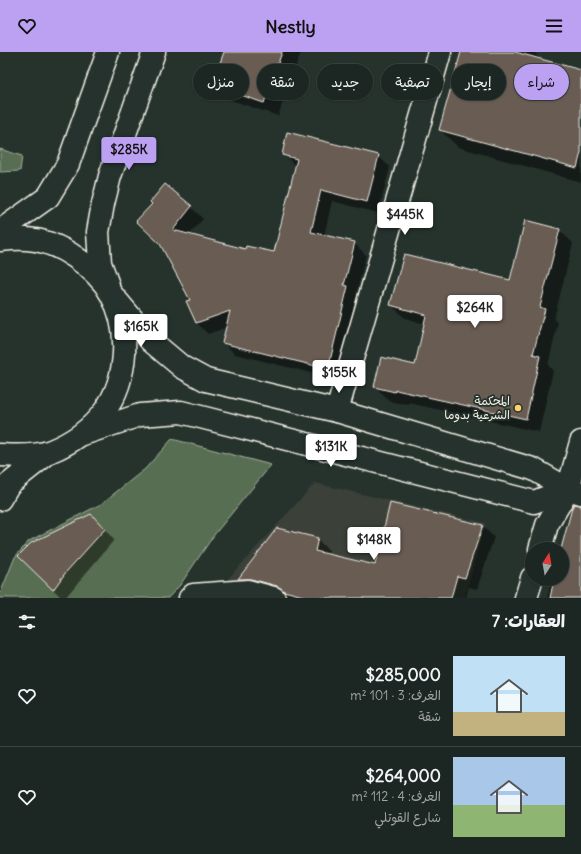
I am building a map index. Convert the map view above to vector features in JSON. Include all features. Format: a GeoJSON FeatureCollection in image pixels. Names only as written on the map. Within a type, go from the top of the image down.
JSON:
{"type":"FeatureCollection","features":[{"type":"Feature","properties":{"kind":"street"},"geometry":{"type":"LineString","coordinates":[[0,231],[48,197],[68,164],[108,52]]}},
{"type":"Feature","properties":{"kind":"street"},"geometry":{"type":"LineString","coordinates":[[83,434],[104,412],[118,384],[124,353],[122,322],[100,263],[98,232],[110,176],[154,52]]}},
{"type":"Feature","properties":{"kind":"street"},"geometry":{"type":"LineString","coordinates":[[337,411],[440,52]]}},
{"type":"Feature","properties":{"kind":"street"},"geometry":{"type":"LineString","coordinates":[[0,240],[28,239],[61,248],[89,267],[151,341],[182,367],[206,380],[337,411],[533,469],[574,491]]}},
{"type":"Feature","properties":{"kind":"street"},"geometry":{"type":"LineString","coordinates":[[0,499],[8,484],[50,451],[83,434],[140,415],[181,412],[534,502],[574,491]]}},
{"type":"Feature","properties":{"kind":"street"},"geometry":{"type":"LineString","coordinates":[[542,542],[547,525],[574,491],[581,442]]}},
{"type":"Feature","properties":{"kind":"street"},"geometry":{"type":"LineString","coordinates":[[0,455],[20,457],[50,451]]}},
{"type":"Feature","properties":{"kind":"street"},"geometry":{"type":"LineString","coordinates":[[526,598],[530,586]]}},
{"type":"Feature","properties":{"kind":"street"},"geometry":{"type":"LineString","coordinates":[[190,598],[193,595],[248,591],[274,598]]}},
{"type":"Feature","properties":{"kind":"shaded area"},"geometry":{"type":"Polygon","coordinates":[[[315,483],[485,523],[465,598],[245,598],[217,591],[315,483]]]}},
{"type":"Feature","properties":{"kind":"green space"},"geometry":{"type":"Polygon","coordinates":[[[0,149],[22,156],[20,171],[0,172],[0,149]]]}},
{"type":"Feature","properties":{"kind":"green space"},"geometry":{"type":"Polygon","coordinates":[[[172,439],[271,465],[214,535],[180,585],[168,598],[0,598],[0,594],[15,557],[29,541],[101,504],[145,469],[172,439]]]}},
{"type":"Feature","properties":{"kind":"building"},"geometry":{"type":"Polygon","coordinates":[[[224,52],[282,52],[278,64],[257,64],[257,100],[265,100],[264,103],[249,98],[249,64],[220,64],[224,52]]]}},
{"type":"Feature","properties":{"kind":"building"},"geometry":{"type":"Polygon","coordinates":[[[461,52],[515,52],[559,64],[514,64],[514,100],[569,100],[569,67],[581,70],[581,152],[577,168],[439,130],[451,87],[451,100],[506,100],[506,64],[458,64],[461,52]]]}},
{"type":"Feature","properties":{"kind":"building"},"geometry":{"type":"Polygon","coordinates":[[[287,132],[379,155],[367,202],[321,190],[311,232],[355,242],[344,285],[348,286],[328,369],[222,343],[230,311],[196,323],[186,301],[190,300],[160,244],[136,221],[152,204],[150,202],[165,184],[192,206],[173,230],[245,249],[246,246],[274,252],[297,159],[282,155],[287,132]]]}},
{"type":"Feature","properties":{"kind":"building"},"geometry":{"type":"Polygon","coordinates":[[[525,220],[560,229],[540,307],[545,309],[533,354],[540,356],[526,419],[396,390],[395,392],[374,387],[381,357],[415,365],[426,315],[390,305],[404,254],[510,280],[525,220]]]}},
{"type":"Feature","properties":{"kind":"building"},"geometry":{"type":"Polygon","coordinates":[[[390,503],[483,525],[465,578],[457,576],[451,598],[311,598],[284,591],[277,586],[251,579],[238,579],[277,528],[318,538],[315,551],[375,565],[390,503]]]}},
{"type":"Feature","properties":{"kind":"building"},"geometry":{"type":"Polygon","coordinates":[[[574,504],[581,505],[581,598],[550,598],[553,586],[569,586],[569,542],[563,542],[574,504]]]}},
{"type":"Feature","properties":{"kind":"building"},"geometry":{"type":"Polygon","coordinates":[[[91,514],[105,529],[66,572],[53,590],[18,556],[31,543],[91,514]]]}},
{"type":"Feature","properties":{"kind":"place","name":"المحكمة الشرعية بدوما"},"geometry":{"type":"Point","coordinates":[518,408]}}]}
